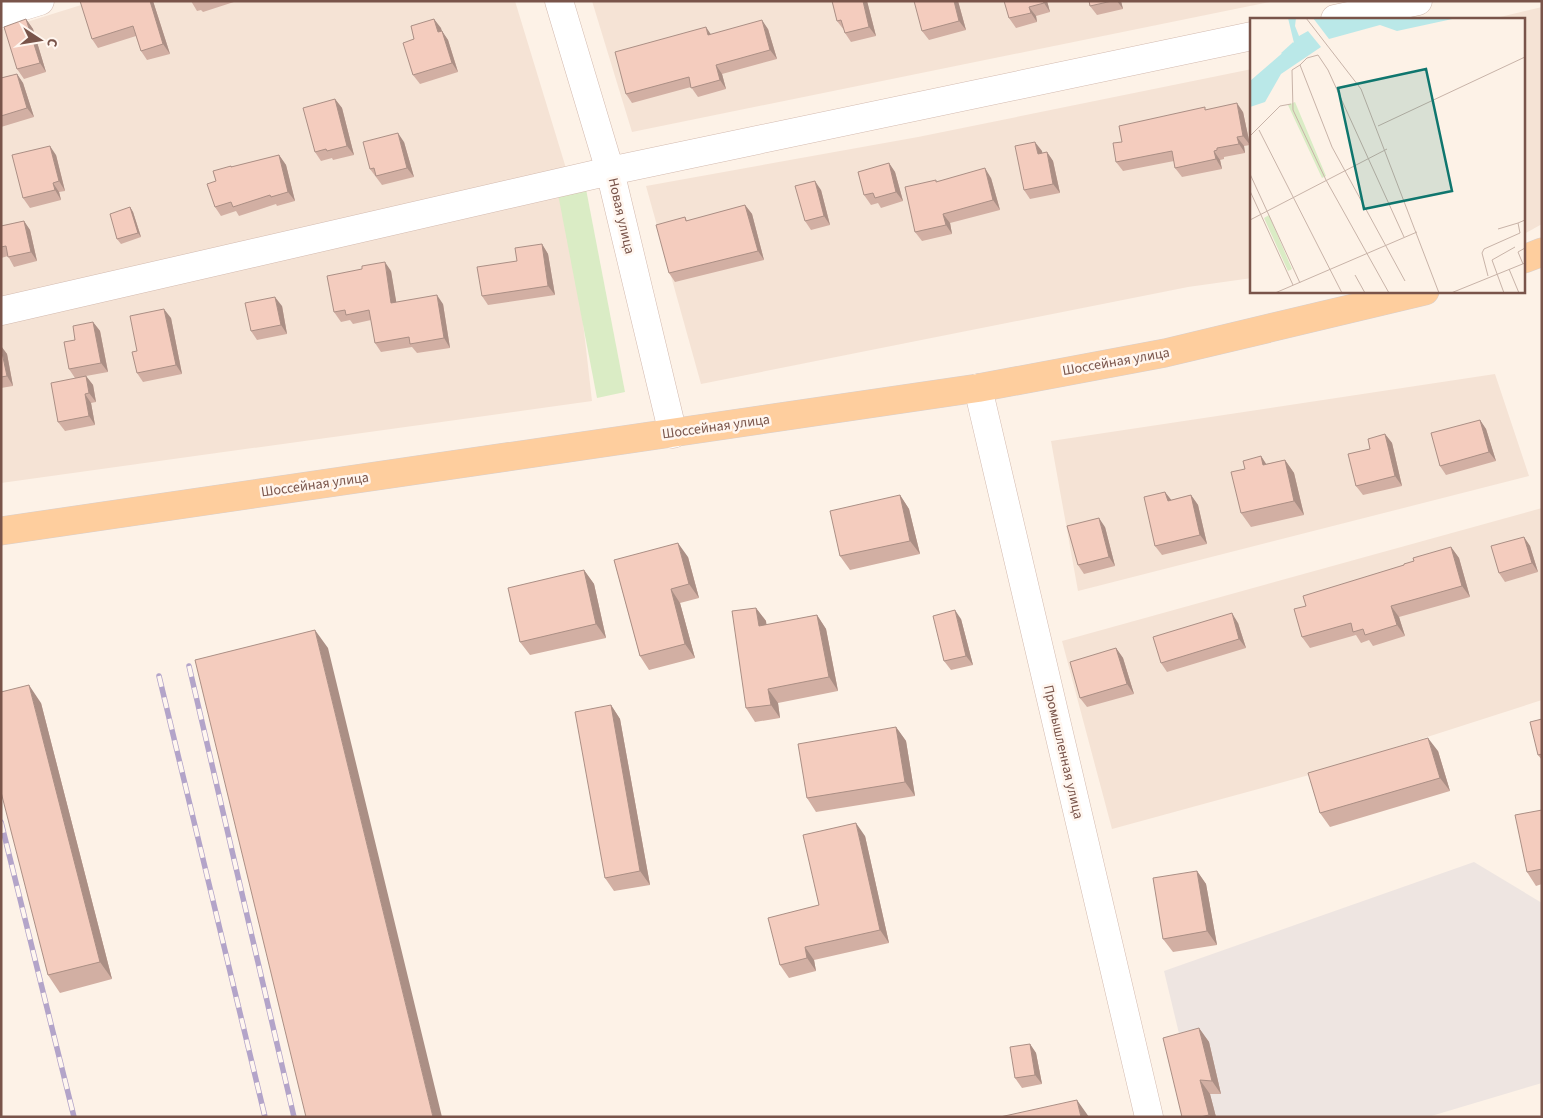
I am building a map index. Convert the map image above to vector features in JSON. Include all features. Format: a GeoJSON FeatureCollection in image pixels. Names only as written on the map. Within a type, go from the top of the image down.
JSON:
{"type":"FeatureCollection","features":[{"type":"Feature","properties":{"kind":"main road"},"geometry":{"type":"LineString","coordinates":[[1526,258],[1542,252]]}},
{"type":"Feature","properties":{"kind":"main road","name":"Шоссейная улица"},"geometry":{"type":"LineString","coordinates":[[1,531],[978,388],[1165,353],[1421,292]]}},
{"type":"Feature","properties":{"kind":"street"},"geometry":{"type":"LineString","coordinates":[[1,13],[40,1]]}},
{"type":"Feature","properties":{"kind":"street","name":"Новая улица"},"geometry":{"type":"LineString","coordinates":[[559,1],[610,171],[673,434]]}},
{"type":"Feature","properties":{"kind":"street"},"geometry":{"type":"LineString","coordinates":[[1340,18],[1418,1]]}},
{"type":"Feature","properties":{"kind":"street"},"geometry":{"type":"LineString","coordinates":[[1,311],[610,171],[1250,36]]}},
{"type":"Feature","properties":{"kind":"street","name":"Промышленная улица"},"geometry":{"type":"LineString","coordinates":[[978,388],[1149,1117]]}},
{"type":"Feature","properties":{"kind":"shaded area"},"geometry":{"type":"Polygon","coordinates":[[[94,1],[515,1],[565,165],[592,401],[1,483],[1,30],[94,1]]]}},
{"type":"Feature","properties":{"kind":"shaded area"},"geometry":{"type":"Polygon","coordinates":[[[592,1],[1274,1],[632,132],[592,1]]]}},
{"type":"Feature","properties":{"kind":"shaded area"},"geometry":{"type":"Polygon","coordinates":[[[1542,7],[1542,224],[1526,233],[1526,18],[1496,18],[1542,7]]]}},
{"type":"Feature","properties":{"kind":"shaded area"},"geometry":{"type":"Polygon","coordinates":[[[1250,69],[1250,278],[1188,287],[701,384],[646,186],[918,137],[1250,69]]]}},
{"type":"Feature","properties":{"kind":"shaded area"},"geometry":{"type":"Polygon","coordinates":[[[1495,374],[1529,476],[1078,591],[1051,441],[1495,374]]]}},
{"type":"Feature","properties":{"kind":"shaded area"},"geometry":{"type":"Polygon","coordinates":[[[1542,508],[1542,700],[1309,775],[1112,829],[1062,641],[1542,508]]]}},
{"type":"Feature","properties":{"kind":"shaded area"},"geometry":{"type":"Polygon","coordinates":[[[1474,862],[1542,903],[1542,1083],[1428,1117],[1199,1117],[1164,971],[1474,862]]]}},
{"type":"Feature","properties":{"kind":"green space"},"geometry":{"type":"Polygon","coordinates":[[[586,189],[625,392],[597,398],[558,194],[586,189]]]}},
{"type":"Feature","properties":{"kind":"building"},"geometry":{"type":"Polygon","coordinates":[[[80,1],[150,1],[163,44],[141,51],[133,26],[92,39],[80,1]]]}},
{"type":"Feature","properties":{"kind":"building"},"geometry":{"type":"Polygon","coordinates":[[[832,1],[863,1],[869,27],[845,33],[841,20],[837,21],[832,1]]]}},
{"type":"Feature","properties":{"kind":"building"},"geometry":{"type":"Polygon","coordinates":[[[914,1],[954,1],[959,21],[922,31],[914,1]]]}},
{"type":"Feature","properties":{"kind":"building"},"geometry":{"type":"Polygon","coordinates":[[[1004,1],[1043,1],[1044,3],[1029,7],[1031,13],[1009,18],[1004,1]]]}},
{"type":"Feature","properties":{"kind":"building"},"geometry":{"type":"Polygon","coordinates":[[[1089,1],[1112,1],[1090,6],[1089,1]]]}},
{"type":"Feature","properties":{"kind":"building"},"geometry":{"type":"Polygon","coordinates":[[[26,19],[40,63],[17,69],[4,27],[26,19]]]}},
{"type":"Feature","properties":{"kind":"building"},"geometry":{"type":"Polygon","coordinates":[[[434,19],[438,32],[442,31],[452,63],[413,75],[403,43],[414,39],[411,26],[434,19]]]}},
{"type":"Feature","properties":{"kind":"building"},"geometry":{"type":"Polygon","coordinates":[[[762,20],[770,50],[716,65],[720,80],[691,88],[689,77],[626,94],[615,52],[706,27],[708,35],[762,20]]]}},
{"type":"Feature","properties":{"kind":"building"},"geometry":{"type":"Polygon","coordinates":[[[17,74],[27,108],[1,116],[1,78],[17,74]]]}},
{"type":"Feature","properties":{"kind":"building"},"geometry":{"type":"Polygon","coordinates":[[[335,99],[347,146],[315,152],[303,108],[335,99]]]}},
{"type":"Feature","properties":{"kind":"building"},"geometry":{"type":"Polygon","coordinates":[[[1237,103],[1243,136],[1237,137],[1239,144],[1217,148],[1214,151],[1216,159],[1175,168],[1172,151],[1116,162],[1113,143],[1122,142],[1119,126],[1205,107],[1205,110],[1237,103]]]}},
{"type":"Feature","properties":{"kind":"building"},"geometry":{"type":"Polygon","coordinates":[[[398,133],[407,168],[376,176],[374,168],[370,169],[363,142],[398,133]]]}},
{"type":"Feature","properties":{"kind":"building"},"geometry":{"type":"Polygon","coordinates":[[[1035,142],[1038,154],[1047,152],[1053,184],[1024,190],[1015,146],[1035,142]]]}},
{"type":"Feature","properties":{"kind":"building"},"geometry":{"type":"Polygon","coordinates":[[[50,146],[59,181],[53,183],[55,190],[23,198],[12,155],[50,146]]]}},
{"type":"Feature","properties":{"kind":"building"},"geometry":{"type":"Polygon","coordinates":[[[279,155],[288,192],[271,197],[270,195],[233,207],[231,202],[215,207],[207,184],[216,181],[213,171],[279,155]]]}},
{"type":"Feature","properties":{"kind":"building"},"geometry":{"type":"Polygon","coordinates":[[[889,163],[896,192],[875,198],[873,193],[864,195],[858,172],[889,163]]]}},
{"type":"Feature","properties":{"kind":"building"},"geometry":{"type":"Polygon","coordinates":[[[985,168],[993,200],[943,214],[946,225],[915,232],[905,187],[936,180],[936,182],[985,168]]]}},
{"type":"Feature","properties":{"kind":"building"},"geometry":{"type":"Polygon","coordinates":[[[815,181],[824,216],[805,221],[795,186],[815,181]]]}},
{"type":"Feature","properties":{"kind":"building"},"geometry":{"type":"Polygon","coordinates":[[[745,205],[758,251],[669,273],[656,225],[685,217],[686,221],[745,205]]]}},
{"type":"Feature","properties":{"kind":"building"},"geometry":{"type":"Polygon","coordinates":[[[130,207],[138,233],[117,239],[110,214],[130,207]]]}},
{"type":"Feature","properties":{"kind":"building"},"geometry":{"type":"Polygon","coordinates":[[[24,221],[31,252],[8,257],[6,246],[1,247],[1,226],[24,221]]]}},
{"type":"Feature","properties":{"kind":"building"},"geometry":{"type":"Polygon","coordinates":[[[542,244],[548,286],[482,296],[477,267],[517,261],[515,248],[542,244]]]}},
{"type":"Feature","properties":{"kind":"building"},"geometry":{"type":"Polygon","coordinates":[[[385,262],[391,303],[437,295],[444,338],[410,344],[409,337],[375,343],[369,310],[346,315],[345,310],[334,312],[327,276],[362,269],[362,266],[385,262]]]}},
{"type":"Feature","properties":{"kind":"building"},"geometry":{"type":"Polygon","coordinates":[[[275,297],[281,325],[251,331],[245,303],[275,297]]]}},
{"type":"Feature","properties":{"kind":"building"},"geometry":{"type":"Polygon","coordinates":[[[164,309],[176,365],[137,373],[132,352],[137,351],[130,316],[164,309]]]}},
{"type":"Feature","properties":{"kind":"building"},"geometry":{"type":"Polygon","coordinates":[[[93,322],[101,363],[69,369],[64,342],[75,340],[73,326],[93,322]]]}},
{"type":"Feature","properties":{"kind":"building"},"geometry":{"type":"Polygon","coordinates":[[[1,348],[7,376],[1,377],[1,348]]]}},
{"type":"Feature","properties":{"kind":"building"},"geometry":{"type":"Polygon","coordinates":[[[86,376],[89,393],[85,394],[89,416],[58,422],[51,383],[86,376]]]}},
{"type":"Feature","properties":{"kind":"building"},"geometry":{"type":"Polygon","coordinates":[[[1480,420],[1489,452],[1440,466],[1431,433],[1480,420]]]}},
{"type":"Feature","properties":{"kind":"building"},"geometry":{"type":"Polygon","coordinates":[[[1385,434],[1395,476],[1356,486],[1348,454],[1370,449],[1368,439],[1385,434]]]}},
{"type":"Feature","properties":{"kind":"building"},"geometry":{"type":"Polygon","coordinates":[[[1261,456],[1263,465],[1285,460],[1294,501],[1241,513],[1231,472],[1245,469],[1243,461],[1261,456]]]}},
{"type":"Feature","properties":{"kind":"building"},"geometry":{"type":"Polygon","coordinates":[[[1165,492],[1168,501],[1191,495],[1200,535],[1155,546],[1144,497],[1165,492]]]}},
{"type":"Feature","properties":{"kind":"building"},"geometry":{"type":"Polygon","coordinates":[[[900,495],[910,541],[840,556],[830,511],[900,495]]]}},
{"type":"Feature","properties":{"kind":"building"},"geometry":{"type":"Polygon","coordinates":[[[1099,518],[1109,557],[1078,565],[1067,526],[1099,518]]]}},
{"type":"Feature","properties":{"kind":"building"},"geometry":{"type":"Polygon","coordinates":[[[1524,537],[1532,563],[1499,573],[1491,546],[1524,537]]]}},
{"type":"Feature","properties":{"kind":"building"},"geometry":{"type":"Polygon","coordinates":[[[678,543],[689,584],[671,589],[685,644],[640,656],[614,560],[678,543]]]}},
{"type":"Feature","properties":{"kind":"building"},"geometry":{"type":"Polygon","coordinates":[[[1451,547],[1462,586],[1391,606],[1397,625],[1365,635],[1363,629],[1353,632],[1351,623],[1302,637],[1294,609],[1306,606],[1303,596],[1404,565],[1414,561],[1413,558],[1451,547]]]}},
{"type":"Feature","properties":{"kind":"building"},"geometry":{"type":"Polygon","coordinates":[[[584,570],[596,624],[520,642],[508,588],[584,570]]]}},
{"type":"Feature","properties":{"kind":"building"},"geometry":{"type":"Polygon","coordinates":[[[756,608],[759,626],[817,615],[829,677],[768,689],[771,705],[746,708],[732,611],[756,608]]]}},
{"type":"Feature","properties":{"kind":"building"},"geometry":{"type":"Polygon","coordinates":[[[955,610],[966,656],[944,661],[933,616],[955,610]]]}},
{"type":"Feature","properties":{"kind":"building"},"geometry":{"type":"Polygon","coordinates":[[[1232,613],[1239,639],[1161,663],[1153,637],[1232,613]]]}},
{"type":"Feature","properties":{"kind":"building"},"geometry":{"type":"Polygon","coordinates":[[[315,630],[433,1117],[306,1117],[195,660],[315,630]]]}},
{"type":"Feature","properties":{"kind":"building"},"geometry":{"type":"Polygon","coordinates":[[[1116,648],[1127,684],[1080,698],[1070,662],[1116,648]]]}},
{"type":"Feature","properties":{"kind":"building"},"geometry":{"type":"Polygon","coordinates":[[[29,685],[100,962],[48,975],[1,792],[1,692],[29,685]]]}},
{"type":"Feature","properties":{"kind":"building"},"geometry":{"type":"Polygon","coordinates":[[[611,705],[640,871],[605,878],[575,712],[611,705]]]}},
{"type":"Feature","properties":{"kind":"building"},"geometry":{"type":"Polygon","coordinates":[[[1542,719],[1542,754],[1538,755],[1530,722],[1542,719]]]}},
{"type":"Feature","properties":{"kind":"building"},"geometry":{"type":"Polygon","coordinates":[[[896,727],[905,782],[807,798],[798,744],[896,727]]]}},
{"type":"Feature","properties":{"kind":"building"},"geometry":{"type":"Polygon","coordinates":[[[1428,738],[1440,778],[1320,813],[1308,773],[1428,738]]]}},
{"type":"Feature","properties":{"kind":"building"},"geometry":{"type":"Polygon","coordinates":[[[1542,810],[1542,869],[1527,872],[1515,815],[1542,810]]]}},
{"type":"Feature","properties":{"kind":"building"},"geometry":{"type":"Polygon","coordinates":[[[856,823],[880,930],[805,947],[807,958],[780,965],[768,918],[819,905],[803,835],[856,823]]]}},
{"type":"Feature","properties":{"kind":"building"},"geometry":{"type":"Polygon","coordinates":[[[1197,871],[1207,931],[1163,939],[1153,878],[1197,871]]]}},
{"type":"Feature","properties":{"kind":"building"},"geometry":{"type":"Polygon","coordinates":[[[1199,1028],[1212,1081],[1200,1080],[1209,1115],[1182,1117],[1163,1038],[1199,1028]]]}},
{"type":"Feature","properties":{"kind":"building"},"geometry":{"type":"Polygon","coordinates":[[[1030,1044],[1035,1075],[1015,1078],[1010,1047],[1030,1044]]]}},
{"type":"Feature","properties":{"kind":"building"},"geometry":{"type":"Polygon","coordinates":[[[1077,1100],[1081,1117],[1000,1117],[1077,1100]]]}},
{"type":"Feature","properties":{"kind":"railway"},"geometry":{"type":"LineString","coordinates":[[189,666],[294,1117]]}},
{"type":"Feature","properties":{"kind":"railway"},"geometry":{"type":"LineString","coordinates":[[159,676],[265,1117]]}},
{"type":"Feature","properties":{"kind":"railway"},"geometry":{"type":"LineString","coordinates":[[1,822],[74,1117]]}}]}
